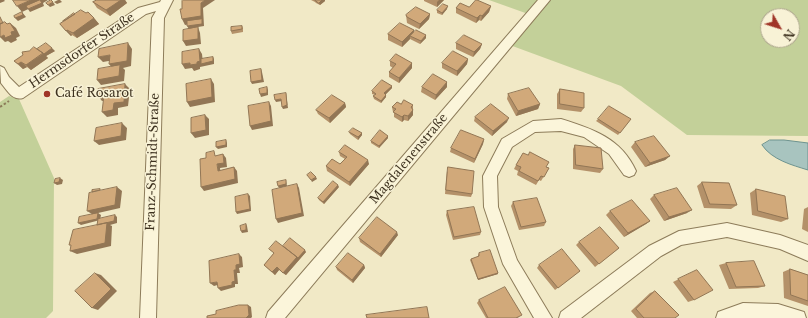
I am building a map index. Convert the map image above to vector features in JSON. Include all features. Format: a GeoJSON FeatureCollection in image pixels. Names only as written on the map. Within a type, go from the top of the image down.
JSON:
{"type":"FeatureCollection","features":[{"type":"Feature","properties":{"kind":"street","name":"Magdalenenstraße"},"geometry":{"type":"LineString","coordinates":[[274,318],[544,0]]}},
{"type":"Feature","properties":{"kind":"street","name":"Hermsdorfer Straße"},"geometry":{"type":"LineString","coordinates":[[0,71],[5,80],[18,94],[142,11],[165,3]]}},
{"type":"Feature","properties":{"kind":"street","name":"Franz-Schmidt-Straße"},"geometry":{"type":"LineString","coordinates":[[148,318],[158,18],[165,3]]}},
{"type":"Feature","properties":{"kind":"street"},"geometry":{"type":"LineString","coordinates":[[544,318],[511,264],[491,207],[490,176],[508,143],[533,127],[561,125],[588,132],[614,150],[629,171]]}},
{"type":"Feature","properties":{"kind":"street"},"geometry":{"type":"LineString","coordinates":[[567,318],[655,251],[679,238],[727,230],[780,242],[808,253]]}},
{"type":"Feature","properties":{"kind":"street"},"geometry":{"type":"LineString","coordinates":[[724,318],[743,311],[778,312],[798,318]]}},
{"type":"Feature","properties":{"kind":"green space"},"geometry":{"type":"Polygon","coordinates":[[[489,0],[808,0],[808,136],[687,135],[621,86],[507,44],[531,15],[489,0]]]}},
{"type":"Feature","properties":{"kind":"green space"},"geometry":{"type":"Polygon","coordinates":[[[9,96],[19,99],[54,178],[53,311],[46,318],[0,318],[0,102],[9,96]]]}},
{"type":"Feature","properties":{"kind":"water"},"geometry":{"type":"Polygon","coordinates":[[[770,140],[808,143],[808,170],[771,155],[762,145],[770,140]]]}},
{"type":"Feature","properties":{"kind":"building"},"geometry":{"type":"Polygon","coordinates":[[[13,0],[31,0],[17,6],[13,0]]]}},
{"type":"Feature","properties":{"kind":"building"},"geometry":{"type":"Polygon","coordinates":[[[40,0],[42,3],[28,9],[26,6],[40,0]]]}},
{"type":"Feature","properties":{"kind":"building"},"geometry":{"type":"Polygon","coordinates":[[[51,0],[53,2],[48,5],[46,3],[51,0]]]}},
{"type":"Feature","properties":{"kind":"building"},"geometry":{"type":"Polygon","coordinates":[[[97,0],[121,0],[106,10],[93,2],[97,0]]]}},
{"type":"Feature","properties":{"kind":"building"},"geometry":{"type":"Polygon","coordinates":[[[183,0],[205,0],[201,3],[201,16],[182,19],[180,9],[182,9],[183,0]]]}},
{"type":"Feature","properties":{"kind":"building"},"geometry":{"type":"Polygon","coordinates":[[[315,0],[322,0],[319,3],[315,0]]]}},
{"type":"Feature","properties":{"kind":"building"},"geometry":{"type":"Polygon","coordinates":[[[476,0],[491,6],[482,16],[480,15],[477,18],[456,8],[460,3],[469,7],[476,0]]]}},
{"type":"Feature","properties":{"kind":"building"},"geometry":{"type":"Polygon","coordinates":[[[443,4],[448,6],[442,13],[437,10],[443,4]]]}},
{"type":"Feature","properties":{"kind":"building"},"geometry":{"type":"Polygon","coordinates":[[[416,7],[430,14],[420,24],[406,15],[416,7]]]}},
{"type":"Feature","properties":{"kind":"building"},"geometry":{"type":"Polygon","coordinates":[[[81,10],[86,13],[88,12],[94,18],[73,33],[67,30],[66,31],[60,24],[81,10]]]}},
{"type":"Feature","properties":{"kind":"building"},"geometry":{"type":"Polygon","coordinates":[[[22,12],[23,15],[15,18],[14,16],[22,12]]]}},
{"type":"Feature","properties":{"kind":"building"},"geometry":{"type":"Polygon","coordinates":[[[74,13],[75,14],[63,21],[74,13]]]}},
{"type":"Feature","properties":{"kind":"building"},"geometry":{"type":"Polygon","coordinates":[[[0,17],[3,23],[0,24],[0,17]]]}},
{"type":"Feature","properties":{"kind":"building"},"geometry":{"type":"Polygon","coordinates":[[[202,19],[202,24],[187,26],[187,21],[202,19]]]}},
{"type":"Feature","properties":{"kind":"building"},"geometry":{"type":"Polygon","coordinates":[[[5,22],[7,24],[10,23],[15,31],[11,32],[12,35],[5,38],[4,35],[0,37],[0,24],[5,22]]]}},
{"type":"Feature","properties":{"kind":"building"},"geometry":{"type":"Polygon","coordinates":[[[400,23],[414,30],[402,42],[388,34],[400,23]]]}},
{"type":"Feature","properties":{"kind":"building"},"geometry":{"type":"Polygon","coordinates":[[[242,26],[242,29],[231,31],[231,27],[242,26]]]}},
{"type":"Feature","properties":{"kind":"building"},"geometry":{"type":"Polygon","coordinates":[[[198,27],[198,39],[183,41],[183,30],[198,27]]]}},
{"type":"Feature","properties":{"kind":"building"},"geometry":{"type":"Polygon","coordinates":[[[416,30],[426,35],[421,41],[410,36],[416,30]]]}},
{"type":"Feature","properties":{"kind":"building"},"geometry":{"type":"Polygon","coordinates":[[[464,35],[482,44],[474,52],[456,43],[464,35]]]}},
{"type":"Feature","properties":{"kind":"building"},"geometry":{"type":"Polygon","coordinates":[[[46,43],[52,48],[44,54],[37,49],[46,43]]]}},
{"type":"Feature","properties":{"kind":"building"},"geometry":{"type":"Polygon","coordinates":[[[128,43],[127,61],[109,64],[110,55],[98,57],[99,49],[128,43]]]}},
{"type":"Feature","properties":{"kind":"building"},"geometry":{"type":"Polygon","coordinates":[[[34,47],[43,53],[26,65],[21,62],[18,64],[14,61],[23,55],[22,52],[29,51],[34,47]]]}},
{"type":"Feature","properties":{"kind":"building"},"geometry":{"type":"Polygon","coordinates":[[[199,49],[200,61],[197,62],[197,64],[182,64],[182,52],[199,49]]]}},
{"type":"Feature","properties":{"kind":"building"},"geometry":{"type":"Polygon","coordinates":[[[453,51],[468,59],[457,71],[442,63],[453,51]]]}},
{"type":"Feature","properties":{"kind":"building"},"geometry":{"type":"Polygon","coordinates":[[[396,54],[412,63],[399,78],[389,72],[396,64],[390,61],[396,54]]]}},
{"type":"Feature","properties":{"kind":"building"},"geometry":{"type":"Polygon","coordinates":[[[213,57],[213,61],[201,64],[201,59],[213,57]]]}},
{"type":"Feature","properties":{"kind":"building"},"geometry":{"type":"Polygon","coordinates":[[[120,65],[119,76],[97,80],[98,69],[120,65]]]}},
{"type":"Feature","properties":{"kind":"building"},"geometry":{"type":"Polygon","coordinates":[[[261,69],[262,80],[251,82],[250,71],[261,69]]]}},
{"type":"Feature","properties":{"kind":"building"},"geometry":{"type":"Polygon","coordinates":[[[433,74],[447,82],[436,95],[422,87],[433,74]]]}},
{"type":"Feature","properties":{"kind":"building"},"geometry":{"type":"Polygon","coordinates":[[[211,79],[212,97],[187,102],[186,84],[211,79]]]}},
{"type":"Feature","properties":{"kind":"building"},"geometry":{"type":"Polygon","coordinates":[[[382,80],[392,86],[384,93],[386,95],[381,101],[373,96],[376,94],[372,91],[382,80]]]}},
{"type":"Feature","properties":{"kind":"building"},"geometry":{"type":"Polygon","coordinates":[[[125,84],[124,102],[114,103],[113,110],[102,112],[104,95],[98,96],[98,89],[125,84]]]}},
{"type":"Feature","properties":{"kind":"building"},"geometry":{"type":"Polygon","coordinates":[[[267,87],[267,93],[260,94],[259,89],[267,87]]]}},
{"type":"Feature","properties":{"kind":"building"},"geometry":{"type":"Polygon","coordinates":[[[529,88],[540,104],[518,111],[508,94],[529,88]]]}},
{"type":"Feature","properties":{"kind":"building"},"geometry":{"type":"Polygon","coordinates":[[[560,89],[584,93],[584,108],[560,104],[560,89]]]}},
{"type":"Feature","properties":{"kind":"building"},"geometry":{"type":"Polygon","coordinates":[[[286,93],[287,105],[282,107],[281,99],[275,100],[274,95],[286,93]]]}},
{"type":"Feature","properties":{"kind":"building"},"geometry":{"type":"Polygon","coordinates":[[[332,95],[345,103],[329,118],[316,110],[332,95]]]}},
{"type":"Feature","properties":{"kind":"building"},"geometry":{"type":"Polygon","coordinates":[[[404,100],[413,105],[411,107],[413,110],[408,116],[404,115],[402,117],[393,112],[396,109],[392,107],[397,102],[401,104],[404,100]]]}},
{"type":"Feature","properties":{"kind":"building"},"geometry":{"type":"Polygon","coordinates":[[[269,102],[271,121],[250,126],[248,106],[269,102]]]}},
{"type":"Feature","properties":{"kind":"building"},"geometry":{"type":"Polygon","coordinates":[[[491,104],[509,118],[493,131],[475,117],[491,104]]]}},
{"type":"Feature","properties":{"kind":"building"},"geometry":{"type":"Polygon","coordinates":[[[609,106],[631,119],[620,133],[598,119],[609,106]]]}},
{"type":"Feature","properties":{"kind":"building"},"geometry":{"type":"Polygon","coordinates":[[[205,115],[206,130],[191,133],[191,118],[205,115]]]}},
{"type":"Feature","properties":{"kind":"building"},"geometry":{"type":"Polygon","coordinates":[[[122,123],[121,136],[94,141],[96,128],[122,123]]]}},
{"type":"Feature","properties":{"kind":"building"},"geometry":{"type":"Polygon","coordinates":[[[353,128],[362,133],[358,137],[349,132],[353,128]]]}},
{"type":"Feature","properties":{"kind":"building"},"geometry":{"type":"Polygon","coordinates":[[[380,130],[388,136],[379,146],[371,141],[380,130]]]}},
{"type":"Feature","properties":{"kind":"building"},"geometry":{"type":"Polygon","coordinates":[[[461,130],[484,139],[475,159],[451,148],[461,130]]]}},
{"type":"Feature","properties":{"kind":"building"},"geometry":{"type":"Polygon","coordinates":[[[654,136],[670,156],[650,163],[635,142],[654,136]]]}},
{"type":"Feature","properties":{"kind":"building"},"geometry":{"type":"Polygon","coordinates":[[[226,140],[226,145],[216,147],[216,142],[226,140]]]}},
{"type":"Feature","properties":{"kind":"building"},"geometry":{"type":"Polygon","coordinates":[[[345,145],[368,160],[349,182],[326,166],[332,159],[340,164],[347,157],[339,152],[345,145]]]}},
{"type":"Feature","properties":{"kind":"building"},"geometry":{"type":"Polygon","coordinates":[[[575,145],[601,148],[603,169],[576,165],[575,145]]]}},
{"type":"Feature","properties":{"kind":"building"},"geometry":{"type":"Polygon","coordinates":[[[214,151],[215,156],[223,154],[224,163],[217,164],[218,171],[234,167],[235,179],[201,187],[200,159],[206,158],[206,153],[214,151]]]}},
{"type":"Feature","properties":{"kind":"building"},"geometry":{"type":"Polygon","coordinates":[[[530,152],[549,162],[546,167],[549,168],[544,177],[541,176],[538,181],[519,171],[521,167],[516,165],[523,153],[528,155],[530,152]]]}},
{"type":"Feature","properties":{"kind":"building"},"geometry":{"type":"Polygon","coordinates":[[[448,167],[474,171],[472,194],[446,190],[448,167]]]}},
{"type":"Feature","properties":{"kind":"building"},"geometry":{"type":"Polygon","coordinates":[[[311,172],[316,177],[311,180],[307,175],[311,172]]]}},
{"type":"Feature","properties":{"kind":"building"},"geometry":{"type":"Polygon","coordinates":[[[60,178],[59,182],[54,183],[55,179],[60,178]]]}},
{"type":"Feature","properties":{"kind":"building"},"geometry":{"type":"Polygon","coordinates":[[[286,180],[286,184],[278,186],[277,182],[286,180]]]}},
{"type":"Feature","properties":{"kind":"building"},"geometry":{"type":"Polygon","coordinates":[[[333,181],[338,185],[323,202],[318,198],[333,181]]]}},
{"type":"Feature","properties":{"kind":"building"},"geometry":{"type":"Polygon","coordinates":[[[702,182],[729,183],[737,205],[710,204],[702,182]]]}},
{"type":"Feature","properties":{"kind":"building"},"geometry":{"type":"Polygon","coordinates":[[[297,184],[302,213],[276,219],[272,190],[297,184]]]}},
{"type":"Feature","properties":{"kind":"building"},"geometry":{"type":"Polygon","coordinates":[[[117,187],[115,205],[87,211],[89,193],[117,187]]]}},
{"type":"Feature","properties":{"kind":"building"},"geometry":{"type":"Polygon","coordinates":[[[677,188],[692,210],[669,217],[654,195],[677,188]]]}},
{"type":"Feature","properties":{"kind":"building"},"geometry":{"type":"Polygon","coordinates":[[[756,189],[785,196],[788,219],[758,211],[756,189]]]}},
{"type":"Feature","properties":{"kind":"building"},"geometry":{"type":"Polygon","coordinates":[[[92,190],[100,190],[92,192],[92,190]]]}},
{"type":"Feature","properties":{"kind":"building"},"geometry":{"type":"Polygon","coordinates":[[[248,194],[250,209],[236,212],[235,197],[248,194]]]}},
{"type":"Feature","properties":{"kind":"building"},"geometry":{"type":"Polygon","coordinates":[[[537,198],[546,222],[521,227],[513,202],[537,198]]]}},
{"type":"Feature","properties":{"kind":"building"},"geometry":{"type":"Polygon","coordinates":[[[632,200],[650,221],[628,233],[610,211],[632,200]]]}},
{"type":"Feature","properties":{"kind":"building"},"geometry":{"type":"Polygon","coordinates":[[[474,207],[481,232],[454,237],[447,211],[474,207]]]}},
{"type":"Feature","properties":{"kind":"building"},"geometry":{"type":"Polygon","coordinates":[[[98,213],[97,219],[78,223],[79,217],[98,213]]]}},
{"type":"Feature","properties":{"kind":"building"},"geometry":{"type":"Polygon","coordinates":[[[115,215],[114,221],[97,225],[98,219],[115,215]]]}},
{"type":"Feature","properties":{"kind":"building"},"geometry":{"type":"Polygon","coordinates":[[[377,217],[397,232],[380,254],[359,238],[377,217]]]}},
{"type":"Feature","properties":{"kind":"building"},"geometry":{"type":"Polygon","coordinates":[[[107,223],[105,243],[70,251],[71,245],[69,245],[73,230],[107,223]]]}},
{"type":"Feature","properties":{"kind":"building"},"geometry":{"type":"Polygon","coordinates":[[[246,224],[246,230],[241,231],[240,226],[246,224]]]}},
{"type":"Feature","properties":{"kind":"building"},"geometry":{"type":"Polygon","coordinates":[[[600,227],[619,248],[599,264],[579,242],[600,227]]]}},
{"type":"Feature","properties":{"kind":"building"},"geometry":{"type":"Polygon","coordinates":[[[290,238],[305,250],[298,258],[283,246],[290,238]]]}},
{"type":"Feature","properties":{"kind":"building"},"geometry":{"type":"Polygon","coordinates":[[[276,241],[297,257],[283,273],[277,267],[272,272],[264,265],[274,253],[269,249],[276,241]]]}},
{"type":"Feature","properties":{"kind":"building"},"geometry":{"type":"Polygon","coordinates":[[[562,249],[580,271],[558,288],[539,265],[562,249]]]}},
{"type":"Feature","properties":{"kind":"building"},"geometry":{"type":"Polygon","coordinates":[[[490,250],[498,273],[478,279],[471,259],[479,256],[479,253],[490,250]]]}},
{"type":"Feature","properties":{"kind":"building"},"geometry":{"type":"Polygon","coordinates":[[[348,253],[364,265],[352,280],[336,267],[348,253]]]}},
{"type":"Feature","properties":{"kind":"building"},"geometry":{"type":"Polygon","coordinates":[[[239,254],[240,264],[236,265],[236,270],[234,270],[235,281],[232,282],[232,285],[218,288],[217,282],[210,283],[209,261],[239,254]]]}},
{"type":"Feature","properties":{"kind":"building"},"geometry":{"type":"Polygon","coordinates":[[[754,261],[765,286],[736,287],[726,263],[754,261]]]}},
{"type":"Feature","properties":{"kind":"building"},"geometry":{"type":"Polygon","coordinates":[[[790,269],[808,275],[808,301],[791,295],[790,269]]]}},
{"type":"Feature","properties":{"kind":"building"},"geometry":{"type":"Polygon","coordinates":[[[697,270],[713,290],[694,300],[678,279],[697,270]]]}},
{"type":"Feature","properties":{"kind":"building"},"geometry":{"type":"Polygon","coordinates":[[[95,273],[111,289],[92,308],[75,291],[95,273]]]}},
{"type":"Feature","properties":{"kind":"building"},"geometry":{"type":"Polygon","coordinates":[[[505,287],[522,315],[516,318],[488,318],[479,300],[505,287]]]}},
{"type":"Feature","properties":{"kind":"building"},"geometry":{"type":"Polygon","coordinates":[[[655,291],[679,315],[675,318],[644,318],[636,309],[655,291]]]}},
{"type":"Feature","properties":{"kind":"building"},"geometry":{"type":"Polygon","coordinates":[[[239,305],[248,305],[249,315],[246,318],[207,318],[207,316],[216,314],[216,311],[239,305]]]}},
{"type":"Feature","properties":{"kind":"building"},"geometry":{"type":"Polygon","coordinates":[[[427,307],[429,318],[367,318],[366,315],[427,307]]]}},
{"type":"Feature","properties":{"kind":"place","name":"Café Rosarot"},"geometry":{"type":"Point","coordinates":[47,94]}}]}
